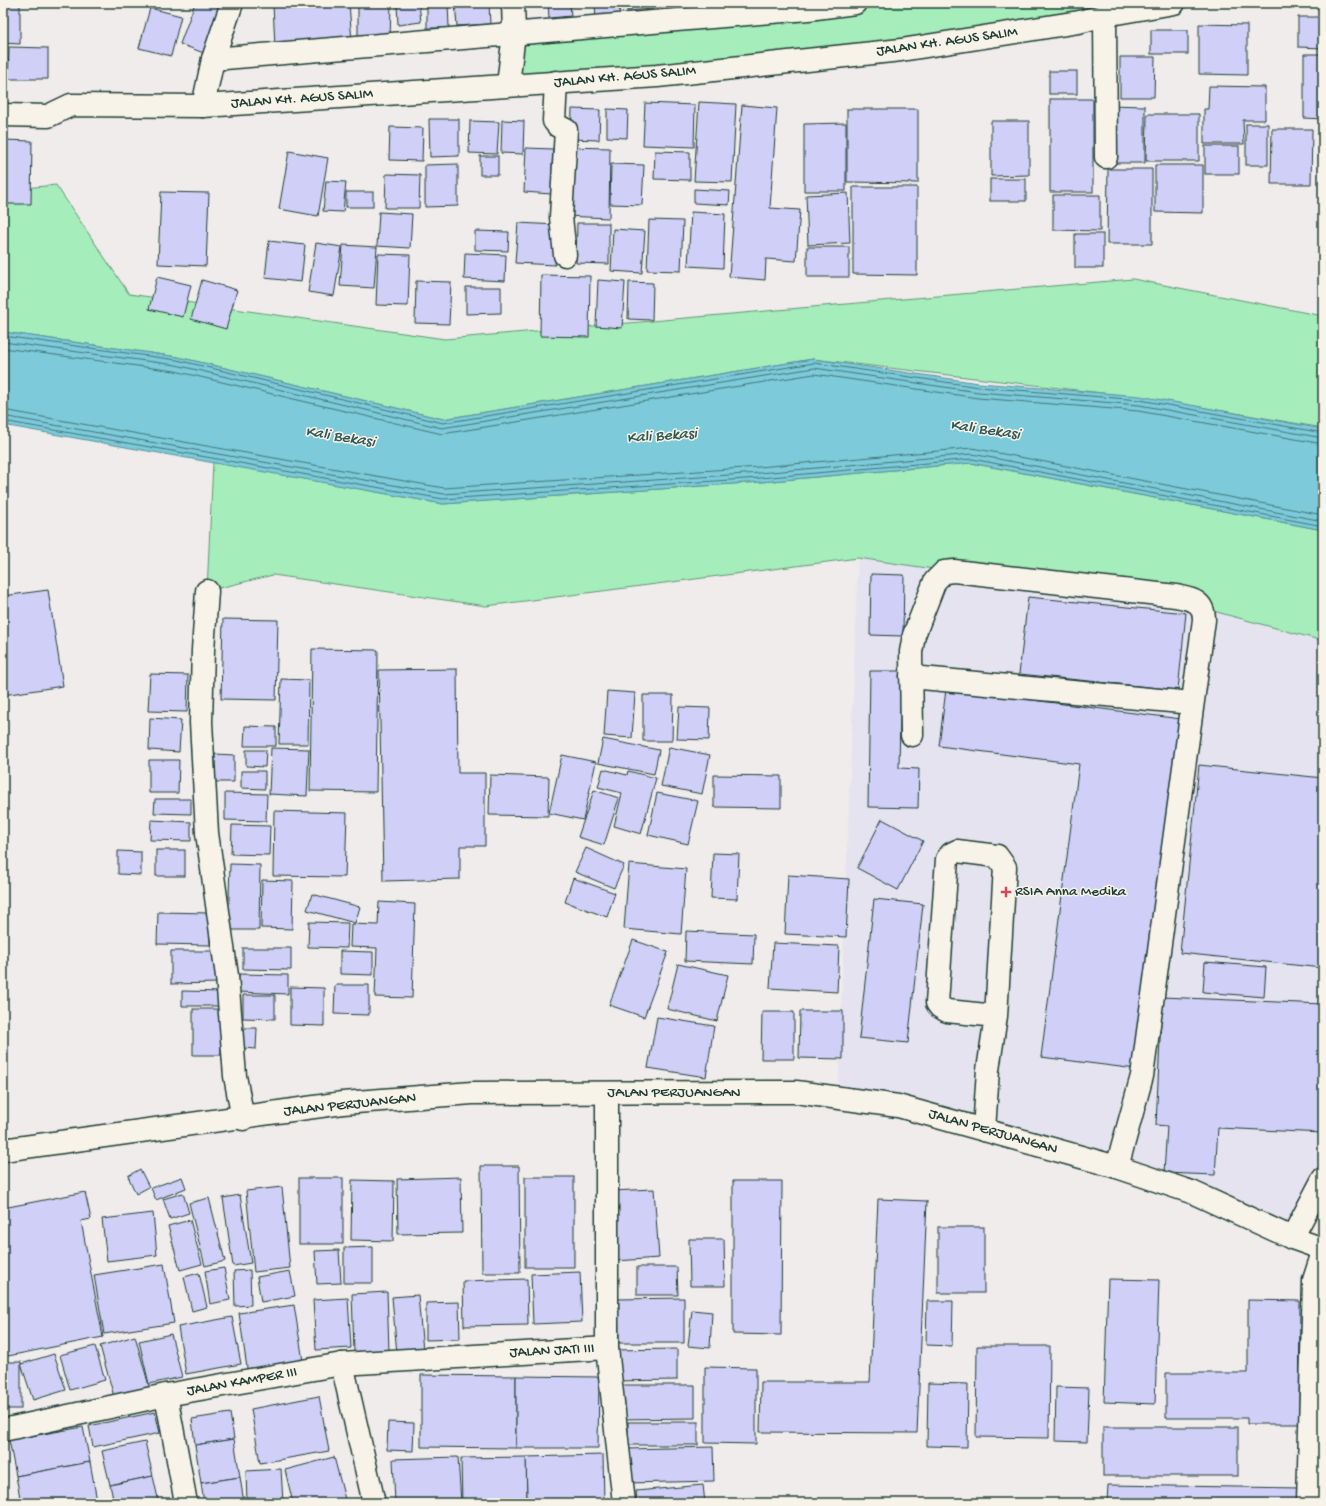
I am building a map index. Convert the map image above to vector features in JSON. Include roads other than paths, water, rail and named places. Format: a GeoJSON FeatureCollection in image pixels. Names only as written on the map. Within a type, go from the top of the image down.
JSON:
{"type":"FeatureCollection","features":[{"type":"Feature","properties":{"kind":"street"},"geometry":{"type":"LineString","coordinates":[[204,106],[213,59],[232,3]]}},
{"type":"Feature","properties":{"kind":"street"},"geometry":{"type":"LineString","coordinates":[[508,85],[514,33],[513,3]]}},
{"type":"Feature","properties":{"kind":"street"},"geometry":{"type":"LineString","coordinates":[[213,59],[808,9],[855,3]]}},
{"type":"Feature","properties":{"kind":"street","name":"JALAN KH. AGUS SALIM"},"geometry":{"type":"LineString","coordinates":[[3,115],[48,116],[71,105],[204,106],[658,76],[901,50],[1079,22],[1105,15],[1174,3]]}},
{"type":"Feature","properties":{"kind":"street"},"geometry":{"type":"LineString","coordinates":[[1105,15],[1106,157]]}},
{"type":"Feature","properties":{"kind":"street"},"geometry":{"type":"LineString","coordinates":[[556,82],[554,121],[558,126],[566,130],[560,217],[566,255]]}},
{"type":"Feature","properties":{"kind":"street"},"geometry":{"type":"LineString","coordinates":[[912,735],[911,652],[914,635],[935,581],[944,572],[954,571],[1176,596],[1194,600],[1199,603],[1204,615],[1142,1076],[1117,1168]]}},
{"type":"Feature","properties":{"kind":"street"},"geometry":{"type":"LineString","coordinates":[[207,591],[203,650],[201,722],[207,833],[227,976],[235,1076],[243,1118]]}},
{"type":"Feature","properties":{"kind":"street"},"geometry":{"type":"LineString","coordinates":[[912,677],[1192,703]]}},
{"type":"Feature","properties":{"kind":"street"},"geometry":{"type":"LineString","coordinates":[[984,1130],[988,1070],[996,1016],[1005,868],[997,856],[958,851],[951,854],[947,859],[937,1002],[940,1007],[946,1011],[996,1016]]}},
{"type":"Feature","properties":{"kind":"street","name":"JALAN PERJUANGAN"},"geometry":{"type":"LineString","coordinates":[[3,1150],[343,1103],[472,1093],[607,1094],[796,1092],[898,1106],[1117,1168],[1194,1193],[1292,1238],[1323,1250]]}},
{"type":"Feature","properties":{"kind":"street"},"geometry":{"type":"LineString","coordinates":[[607,1094],[607,1348]]}},
{"type":"Feature","properties":{"kind":"street"},"geometry":{"type":"LineString","coordinates":[[1292,1238],[1323,1179]]}},
{"type":"Feature","properties":{"kind":"street"},"geometry":{"type":"LineString","coordinates":[[1308,1503],[1314,1280],[1323,1250]]}},
{"type":"Feature","properties":{"kind":"street","name":"JALAN JATI III"},"geometry":{"type":"LineString","coordinates":[[342,1364],[607,1348],[624,1503]]}},
{"type":"Feature","properties":{"kind":"street"},"geometry":{"type":"LineString","coordinates":[[342,1364],[374,1503]]}},
{"type":"Feature","properties":{"kind":"street","name":"JALAN KAMPER III"},"geometry":{"type":"LineString","coordinates":[[3,1430],[166,1395],[342,1364]]}},
{"type":"Feature","properties":{"kind":"street"},"geometry":{"type":"LineString","coordinates":[[166,1395],[186,1503]]}},
{"type":"Feature","properties":{"kind":"water","name":"Kali Bekasi"},"geometry":{"type":"Polygon","coordinates":[[[3,332],[178,357],[443,419],[813,359],[979,383],[1140,396],[1323,429],[1323,530],[971,463],[761,482],[443,504],[3,425],[3,332]]]}},
{"type":"Feature","properties":{"kind":"place","name":"RSIA Anna Medika"},"geometry":{"type":"Point","coordinates":[1006,892]}}]}
